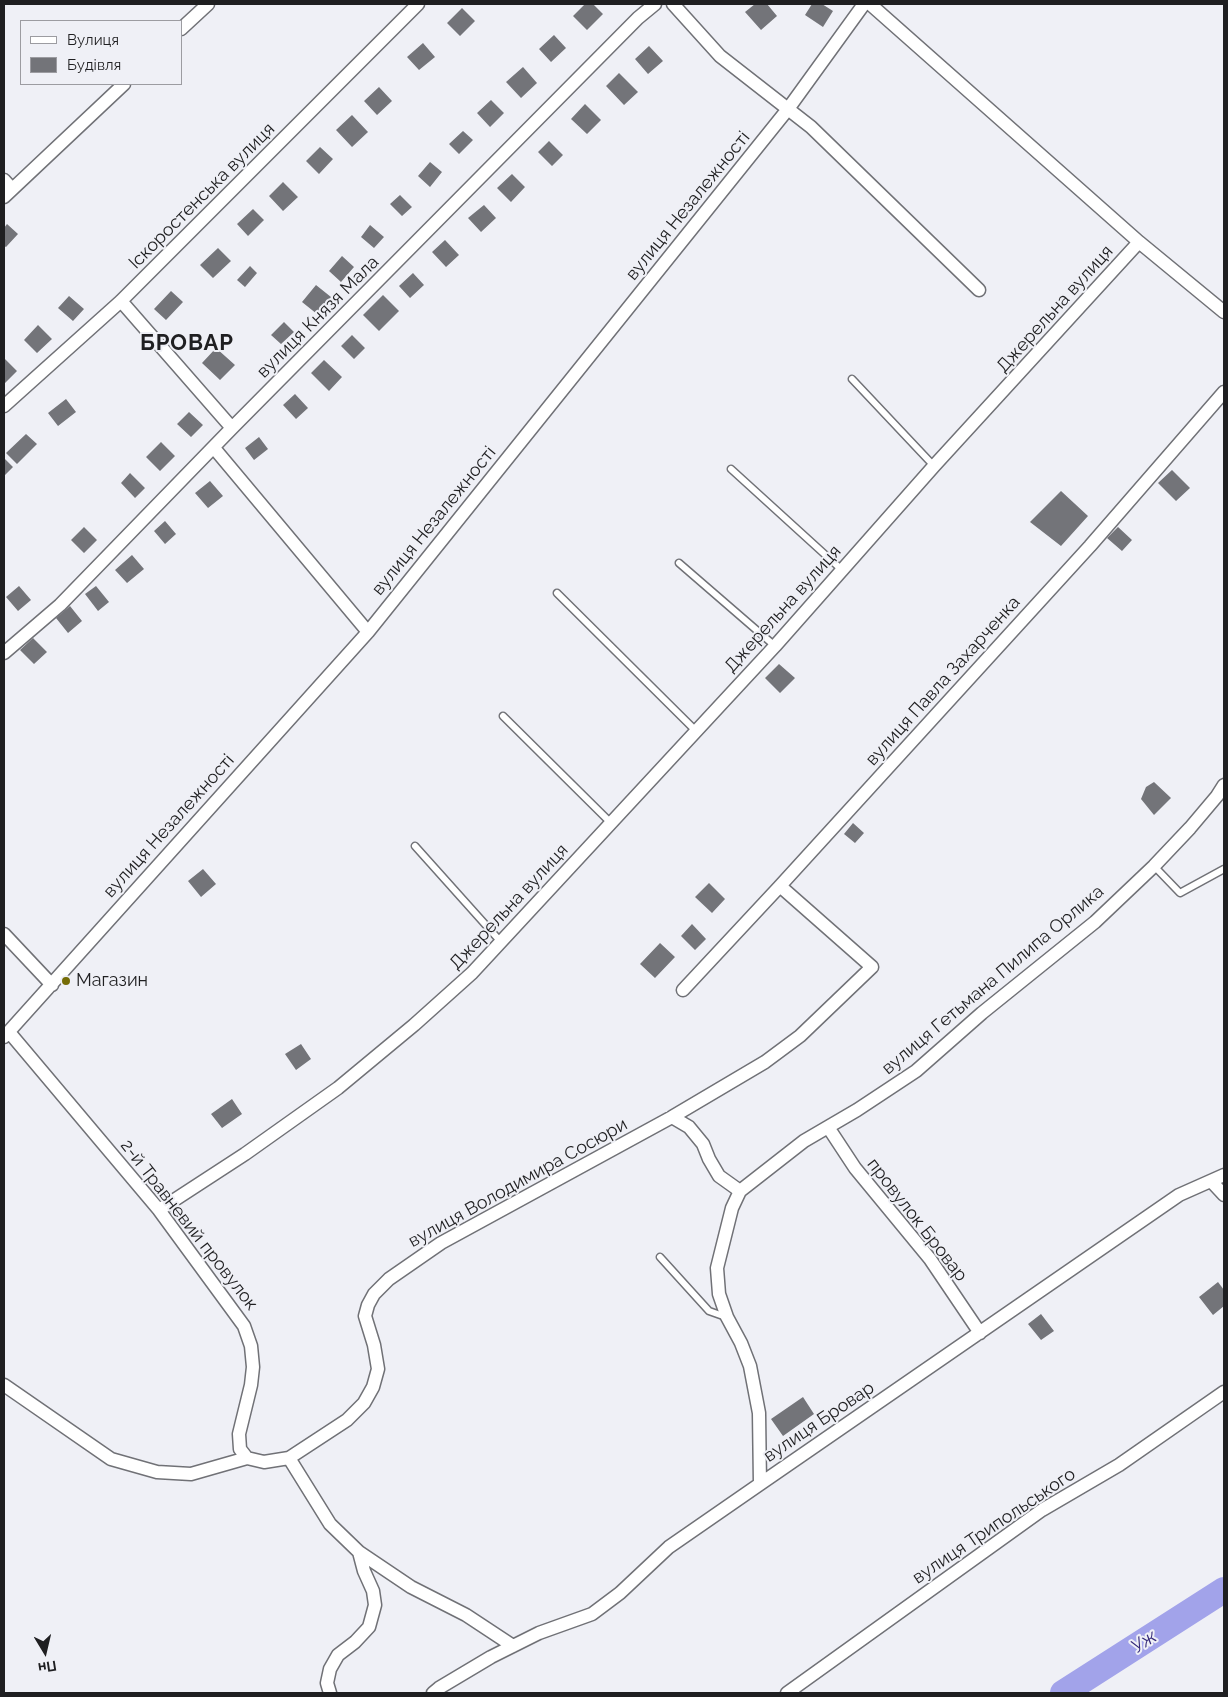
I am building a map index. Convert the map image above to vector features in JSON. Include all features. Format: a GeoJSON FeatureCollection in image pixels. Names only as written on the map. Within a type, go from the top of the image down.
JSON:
{"type":"FeatureCollection","features":[{"type":"Feature","properties":{"kind":"street"},"geometry":{"type":"LineString","coordinates":[[182,28],[208,4]]}},
{"type":"Feature","properties":{"kind":"street","name":"Іскоростенська вулиця"},"geometry":{"type":"LineString","coordinates":[[4,406],[121,301],[418,4]]}},
{"type":"Feature","properties":{"kind":"street","name":"вулиця Князя Мала"},"geometry":{"type":"LineString","coordinates":[[4,653],[60,605],[232,428],[631,25],[655,4]]}},
{"type":"Feature","properties":{"kind":"street"},"geometry":{"type":"LineString","coordinates":[[673,4],[720,56],[811,128],[979,290]]}},
{"type":"Feature","properties":{"kind":"street","name":"вулиця Незалежності"},"geometry":{"type":"LineString","coordinates":[[6,1034],[368,632],[788,110],[864,4]]}},
{"type":"Feature","properties":{"kind":"street","name":"Джерельна вулиця"},"geometry":{"type":"LineString","coordinates":[[159,1210],[245,1154],[338,1088],[472,973],[775,646],[934,466],[1140,242],[870,4]]}},
{"type":"Feature","properties":{"kind":"street"},"geometry":{"type":"LineString","coordinates":[[7,189],[123,85]]}},
{"type":"Feature","properties":{"kind":"street"},"geometry":{"type":"LineString","coordinates":[[1140,242],[1224,312]]}},
{"type":"Feature","properties":{"kind":"street"},"geometry":{"type":"LineString","coordinates":[[121,301],[232,428]]}},
{"type":"Feature","properties":{"kind":"street","name":"вулиця Павла Захарченка"},"geometry":{"type":"LineString","coordinates":[[683,990],[1090,546],[1224,392]]}},
{"type":"Feature","properties":{"kind":"street"},"geometry":{"type":"LineString","coordinates":[[214,448],[368,632]]}},
{"type":"Feature","properties":{"kind":"street","name":"вулиця Гетьмана Пилипа Орлика"},"geometry":{"type":"LineString","coordinates":[[740,1191],[804,1142],[916,1071],[982,1013],[1096,922],[1190,828],[1224,785]]}},
{"type":"Feature","properties":{"kind":"street","name":"вулиця Володимира Сосюри"},"geometry":{"type":"LineString","coordinates":[[288,1458],[347,1420],[364,1403],[373,1387],[378,1369],[374,1345],[365,1316],[374,1294],[389,1279],[441,1243],[672,1117],[765,1062],[800,1036],[872,967],[780,886]]}},
{"type":"Feature","properties":{"kind":"street"},"geometry":{"type":"LineString","coordinates":[[4,934],[52,985]]}},
{"type":"Feature","properties":{"kind":"street","name":"2-й Травневий провулок"},"geometry":{"type":"LineString","coordinates":[[6,1034],[159,1210],[244,1326],[251,1346],[252,1366],[251,1385],[239,1434],[240,1449],[247,1458]]}},
{"type":"Feature","properties":{"kind":"street"},"geometry":{"type":"LineString","coordinates":[[672,1117],[689,1127],[703,1144],[719,1176],[740,1191],[732,1208],[717,1268],[719,1294],[727,1317],[741,1343],[750,1366],[759,1413],[760,1484]]}},
{"type":"Feature","properties":{"kind":"street","name":"провулок Бровар"},"geometry":{"type":"LineString","coordinates":[[828,1127],[854,1168],[930,1259],[980,1333]]}},
{"type":"Feature","properties":{"kind":"street","name":"вулиця Бровар"},"geometry":{"type":"LineString","coordinates":[[433,1693],[438,1688],[490,1657],[539,1633],[592,1614],[620,1593],[669,1547],[1179,1195],[1224,1175]]}},
{"type":"Feature","properties":{"kind":"street"},"geometry":{"type":"LineString","coordinates":[[1211,1181],[1224,1195]]}},
{"type":"Feature","properties":{"kind":"street"},"geometry":{"type":"LineString","coordinates":[[4,1385],[111,1459],[156,1472],[191,1474],[247,1458],[264,1462],[288,1458],[330,1524],[359,1552],[411,1587],[466,1615],[513,1646]]}},
{"type":"Feature","properties":{"kind":"street","name":"вулиця Трипольського"},"geometry":{"type":"LineString","coordinates":[[787,1693],[1042,1510],[1119,1465],[1224,1392]]}},
{"type":"Feature","properties":{"kind":"street"},"geometry":{"type":"LineString","coordinates":[[330,1693],[328,1683],[330,1669],[338,1655],[355,1642],[369,1627],[376,1605],[359,1552]]}},
{"type":"Feature","properties":{"kind":"lane"},"geometry":{"type":"LineString","coordinates":[[852,379],[934,466]]}},
{"type":"Feature","properties":{"kind":"lane"},"geometry":{"type":"LineString","coordinates":[[731,470],[842,570]]}},
{"type":"Feature","properties":{"kind":"lane"},"geometry":{"type":"LineString","coordinates":[[679,563],[775,646]]}},
{"type":"Feature","properties":{"kind":"lane"},"geometry":{"type":"LineString","coordinates":[[557,593],[696,731]]}},
{"type":"Feature","properties":{"kind":"lane"},"geometry":{"type":"LineString","coordinates":[[503,716],[611,823]]}},
{"type":"Feature","properties":{"kind":"lane"},"geometry":{"type":"LineString","coordinates":[[415,846],[501,942]]}},
{"type":"Feature","properties":{"kind":"lane"},"geometry":{"type":"LineString","coordinates":[[1154,866],[1180,893],[1224,869]]}},
{"type":"Feature","properties":{"kind":"lane"},"geometry":{"type":"LineString","coordinates":[[660,1257],[709,1311],[727,1317]]}},
{"type":"Feature","properties":{"kind":"building"},"geometry":{"type":"Polygon","coordinates":[[[585,4],[593,4],[603,14],[587,30],[573,16],[585,4]]]}},
{"type":"Feature","properties":{"kind":"building"},"geometry":{"type":"Polygon","coordinates":[[[755,4],[767,4],[777,16],[761,30],[745,12],[755,4]]]}},
{"type":"Feature","properties":{"kind":"building"},"geometry":{"type":"Polygon","coordinates":[[[812,4],[822,4],[833,11],[823,27],[805,15],[812,4]]]}},
{"type":"Feature","properties":{"kind":"building"},"geometry":{"type":"Polygon","coordinates":[[[462,8],[475,21],[460,36],[447,23],[462,8]]]}},
{"type":"Feature","properties":{"kind":"building"},"geometry":{"type":"Polygon","coordinates":[[[554,35],[566,48],[551,62],[539,49],[554,35]]]}},
{"type":"Feature","properties":{"kind":"building"},"geometry":{"type":"Polygon","coordinates":[[[423,43],[435,57],[419,70],[407,57],[423,43]]]}},
{"type":"Feature","properties":{"kind":"building"},"geometry":{"type":"Polygon","coordinates":[[[649,46],[663,61],[648,74],[635,59],[649,46]]]}},
{"type":"Feature","properties":{"kind":"building"},"geometry":{"type":"Polygon","coordinates":[[[523,67],[537,83],[521,98],[506,82],[523,67]]]}},
{"type":"Feature","properties":{"kind":"building"},"geometry":{"type":"Polygon","coordinates":[[[619,73],[638,92],[624,105],[606,86],[619,73]]]}},
{"type":"Feature","properties":{"kind":"building"},"geometry":{"type":"Polygon","coordinates":[[[379,87],[392,101],[377,115],[364,101],[379,87]]]}},
{"type":"Feature","properties":{"kind":"building"},"geometry":{"type":"Polygon","coordinates":[[[491,100],[504,113],[490,127],[477,113],[491,100]]]}},
{"type":"Feature","properties":{"kind":"building"},"geometry":{"type":"Polygon","coordinates":[[[585,104],[601,120],[587,134],[571,119],[585,104]]]}},
{"type":"Feature","properties":{"kind":"building"},"geometry":{"type":"Polygon","coordinates":[[[352,115],[368,132],[352,147],[336,130],[352,115]]]}},
{"type":"Feature","properties":{"kind":"building"},"geometry":{"type":"Polygon","coordinates":[[[463,131],[473,140],[459,154],[449,144],[463,131]]]}},
{"type":"Feature","properties":{"kind":"building"},"geometry":{"type":"Polygon","coordinates":[[[549,141],[563,155],[552,166],[538,152],[549,141]]]}},
{"type":"Feature","properties":{"kind":"building"},"geometry":{"type":"Polygon","coordinates":[[[320,147],[333,159],[319,174],[306,161],[320,147]]]}},
{"type":"Feature","properties":{"kind":"building"},"geometry":{"type":"Polygon","coordinates":[[[430,162],[442,172],[430,187],[418,176],[430,162]]]}},
{"type":"Feature","properties":{"kind":"building"},"geometry":{"type":"Polygon","coordinates":[[[512,174],[525,187],[511,202],[497,188],[512,174]]]}},
{"type":"Feature","properties":{"kind":"building"},"geometry":{"type":"Polygon","coordinates":[[[283,182],[298,197],[283,211],[269,196],[283,182]]]}},
{"type":"Feature","properties":{"kind":"building"},"geometry":{"type":"Polygon","coordinates":[[[400,195],[412,207],[402,216],[390,204],[400,195]]]}},
{"type":"Feature","properties":{"kind":"building"},"geometry":{"type":"Polygon","coordinates":[[[484,205],[496,218],[481,232],[468,218],[484,205]]]}},
{"type":"Feature","properties":{"kind":"building"},"geometry":{"type":"Polygon","coordinates":[[[253,209],[264,220],[248,236],[237,224],[253,209]]]}},
{"type":"Feature","properties":{"kind":"building"},"geometry":{"type":"Polygon","coordinates":[[[7,224],[18,234],[6,247],[4,246],[4,228],[7,224]]]}},
{"type":"Feature","properties":{"kind":"building"},"geometry":{"type":"Polygon","coordinates":[[[370,225],[384,237],[374,248],[361,237],[370,225]]]}},
{"type":"Feature","properties":{"kind":"building"},"geometry":{"type":"Polygon","coordinates":[[[445,240],[459,255],[446,267],[432,252],[445,240]]]}},
{"type":"Feature","properties":{"kind":"building"},"geometry":{"type":"Polygon","coordinates":[[[218,248],[231,261],[213,278],[200,265],[218,248]]]}},
{"type":"Feature","properties":{"kind":"building"},"geometry":{"type":"Polygon","coordinates":[[[342,256],[354,267],[341,282],[329,271],[342,256]]]}},
{"type":"Feature","properties":{"kind":"building"},"geometry":{"type":"Polygon","coordinates":[[[250,266],[257,273],[245,287],[237,280],[250,266]]]}},
{"type":"Feature","properties":{"kind":"building"},"geometry":{"type":"Polygon","coordinates":[[[413,273],[424,285],[410,298],[399,286],[413,273]]]}},
{"type":"Feature","properties":{"kind":"building"},"geometry":{"type":"Polygon","coordinates":[[[316,285],[331,297],[317,314],[302,302],[316,285]]]}},
{"type":"Feature","properties":{"kind":"building"},"geometry":{"type":"Polygon","coordinates":[[[171,291],[183,302],[166,320],[154,309],[171,291]]]}},
{"type":"Feature","properties":{"kind":"building"},"geometry":{"type":"Polygon","coordinates":[[[383,295],[399,311],[379,331],[363,315],[383,295]]]}},
{"type":"Feature","properties":{"kind":"building"},"geometry":{"type":"Polygon","coordinates":[[[69,296],[84,309],[73,321],[58,308],[69,296]]]}},
{"type":"Feature","properties":{"kind":"building"},"geometry":{"type":"Polygon","coordinates":[[[284,322],[294,332],[281,344],[271,335],[284,322]]]}},
{"type":"Feature","properties":{"kind":"building"},"geometry":{"type":"Polygon","coordinates":[[[38,325],[52,339],[37,353],[24,340],[38,325]]]}},
{"type":"Feature","properties":{"kind":"building"},"geometry":{"type":"Polygon","coordinates":[[[352,335],[365,348],[354,359],[341,346],[352,335]]]}},
{"type":"Feature","properties":{"kind":"building"},"geometry":{"type":"Polygon","coordinates":[[[216,348],[235,365],[220,380],[202,363],[216,348]]]}},
{"type":"Feature","properties":{"kind":"building"},"geometry":{"type":"Polygon","coordinates":[[[4,358],[17,371],[4,384],[4,358]]]}},
{"type":"Feature","properties":{"kind":"building"},"geometry":{"type":"Polygon","coordinates":[[[324,360],[342,377],[329,391],[311,373],[324,360]]]}},
{"type":"Feature","properties":{"kind":"building"},"geometry":{"type":"Polygon","coordinates":[[[295,394],[308,408],[296,419],[283,405],[295,394]]]}},
{"type":"Feature","properties":{"kind":"building"},"geometry":{"type":"Polygon","coordinates":[[[66,399],[76,412],[58,426],[48,413],[66,399]]]}},
{"type":"Feature","properties":{"kind":"building"},"geometry":{"type":"Polygon","coordinates":[[[189,412],[203,425],[191,437],[177,424],[189,412]]]}},
{"type":"Feature","properties":{"kind":"building"},"geometry":{"type":"Polygon","coordinates":[[[26,434],[37,444],[17,464],[6,453],[26,434]]]}},
{"type":"Feature","properties":{"kind":"building"},"geometry":{"type":"Polygon","coordinates":[[[259,437],[268,449],[254,460],[245,448],[259,437]]]}},
{"type":"Feature","properties":{"kind":"building"},"geometry":{"type":"Polygon","coordinates":[[[161,442],[175,456],[160,471],[146,457],[161,442]]]}},
{"type":"Feature","properties":{"kind":"building"},"geometry":{"type":"Polygon","coordinates":[[[4,458],[13,467],[4,476],[4,458]]]}},
{"type":"Feature","properties":{"kind":"building"},"geometry":{"type":"Polygon","coordinates":[[[1172,470],[1190,488],[1176,501],[1158,483],[1172,470]]]}},
{"type":"Feature","properties":{"kind":"building"},"geometry":{"type":"Polygon","coordinates":[[[130,473],[145,488],[135,498],[121,483],[130,473]]]}},
{"type":"Feature","properties":{"kind":"building"},"geometry":{"type":"Polygon","coordinates":[[[210,481],[223,496],[208,508],[195,493],[210,481]]]}},
{"type":"Feature","properties":{"kind":"building"},"geometry":{"type":"Polygon","coordinates":[[[1061,491],[1088,516],[1061,546],[1030,522],[1061,491]]]}},
{"type":"Feature","properties":{"kind":"building"},"geometry":{"type":"Polygon","coordinates":[[[165,521],[176,534],[165,544],[154,531],[165,521]]]}},
{"type":"Feature","properties":{"kind":"building"},"geometry":{"type":"Polygon","coordinates":[[[84,527],[97,540],[84,553],[71,540],[84,527]]]}},
{"type":"Feature","properties":{"kind":"building"},"geometry":{"type":"Polygon","coordinates":[[[1118,527],[1132,540],[1122,551],[1107,538],[1118,527]]]}},
{"type":"Feature","properties":{"kind":"building"},"geometry":{"type":"Polygon","coordinates":[[[132,555],[144,569],[127,583],[115,570],[132,555]]]}},
{"type":"Feature","properties":{"kind":"building"},"geometry":{"type":"Polygon","coordinates":[[[19,586],[31,600],[18,611],[6,597],[19,586]]]}},
{"type":"Feature","properties":{"kind":"building"},"geometry":{"type":"Polygon","coordinates":[[[96,586],[109,602],[98,611],[85,594],[96,586]]]}},
{"type":"Feature","properties":{"kind":"building"},"geometry":{"type":"Polygon","coordinates":[[[70,606],[82,621],[68,633],[56,618],[70,606]]]}},
{"type":"Feature","properties":{"kind":"building"},"geometry":{"type":"Polygon","coordinates":[[[33,638],[47,652],[34,664],[20,650],[33,638]]]}},
{"type":"Feature","properties":{"kind":"building"},"geometry":{"type":"Polygon","coordinates":[[[779,664],[795,678],[780,693],[765,678],[779,664]]]}},
{"type":"Feature","properties":{"kind":"building"},"geometry":{"type":"Polygon","coordinates":[[[1154,782],[1171,798],[1154,815],[1141,799],[1146,787],[1154,782]]]}},
{"type":"Feature","properties":{"kind":"building"},"geometry":{"type":"Polygon","coordinates":[[[853,823],[864,833],[855,843],[844,834],[853,823]]]}},
{"type":"Feature","properties":{"kind":"building"},"geometry":{"type":"Polygon","coordinates":[[[203,869],[216,884],[201,897],[188,881],[203,869]]]}},
{"type":"Feature","properties":{"kind":"building"},"geometry":{"type":"Polygon","coordinates":[[[709,883],[725,899],[712,913],[695,897],[709,883]]]}},
{"type":"Feature","properties":{"kind":"building"},"geometry":{"type":"Polygon","coordinates":[[[692,924],[706,939],[695,950],[681,936],[692,924]]]}},
{"type":"Feature","properties":{"kind":"building"},"geometry":{"type":"Polygon","coordinates":[[[660,943],[675,957],[655,978],[640,964],[660,943]]]}},
{"type":"Feature","properties":{"kind":"building"},"geometry":{"type":"Polygon","coordinates":[[[301,1044],[311,1059],[296,1070],[285,1054],[301,1044]]]}},
{"type":"Feature","properties":{"kind":"building"},"geometry":{"type":"Polygon","coordinates":[[[232,1099],[242,1114],[222,1128],[211,1114],[232,1099]]]}},
{"type":"Feature","properties":{"kind":"building"},"geometry":{"type":"Polygon","coordinates":[[[1218,1282],[1224,1290],[1224,1306],[1213,1315],[1199,1297],[1218,1282]]]}},
{"type":"Feature","properties":{"kind":"building"},"geometry":{"type":"Polygon","coordinates":[[[1041,1314],[1054,1331],[1041,1340],[1028,1324],[1041,1314]]]}},
{"type":"Feature","properties":{"kind":"building"},"geometry":{"type":"Polygon","coordinates":[[[803,1397],[814,1414],[783,1436],[771,1419],[803,1397]]]}},
{"type":"Feature","properties":{"kind":"waterway","name":"Уж"},"geometry":{"type":"LineString","coordinates":[[1063,1693],[1224,1590]]}},
{"type":"Feature","properties":{"kind":"place","name":"Магазин"},"geometry":{"type":"Point","coordinates":[66,981]}},
{"type":"Feature","properties":{"kind":"district","name":"БРОВАР"},"geometry":{"type":"Point","coordinates":[187,343]}}]}
